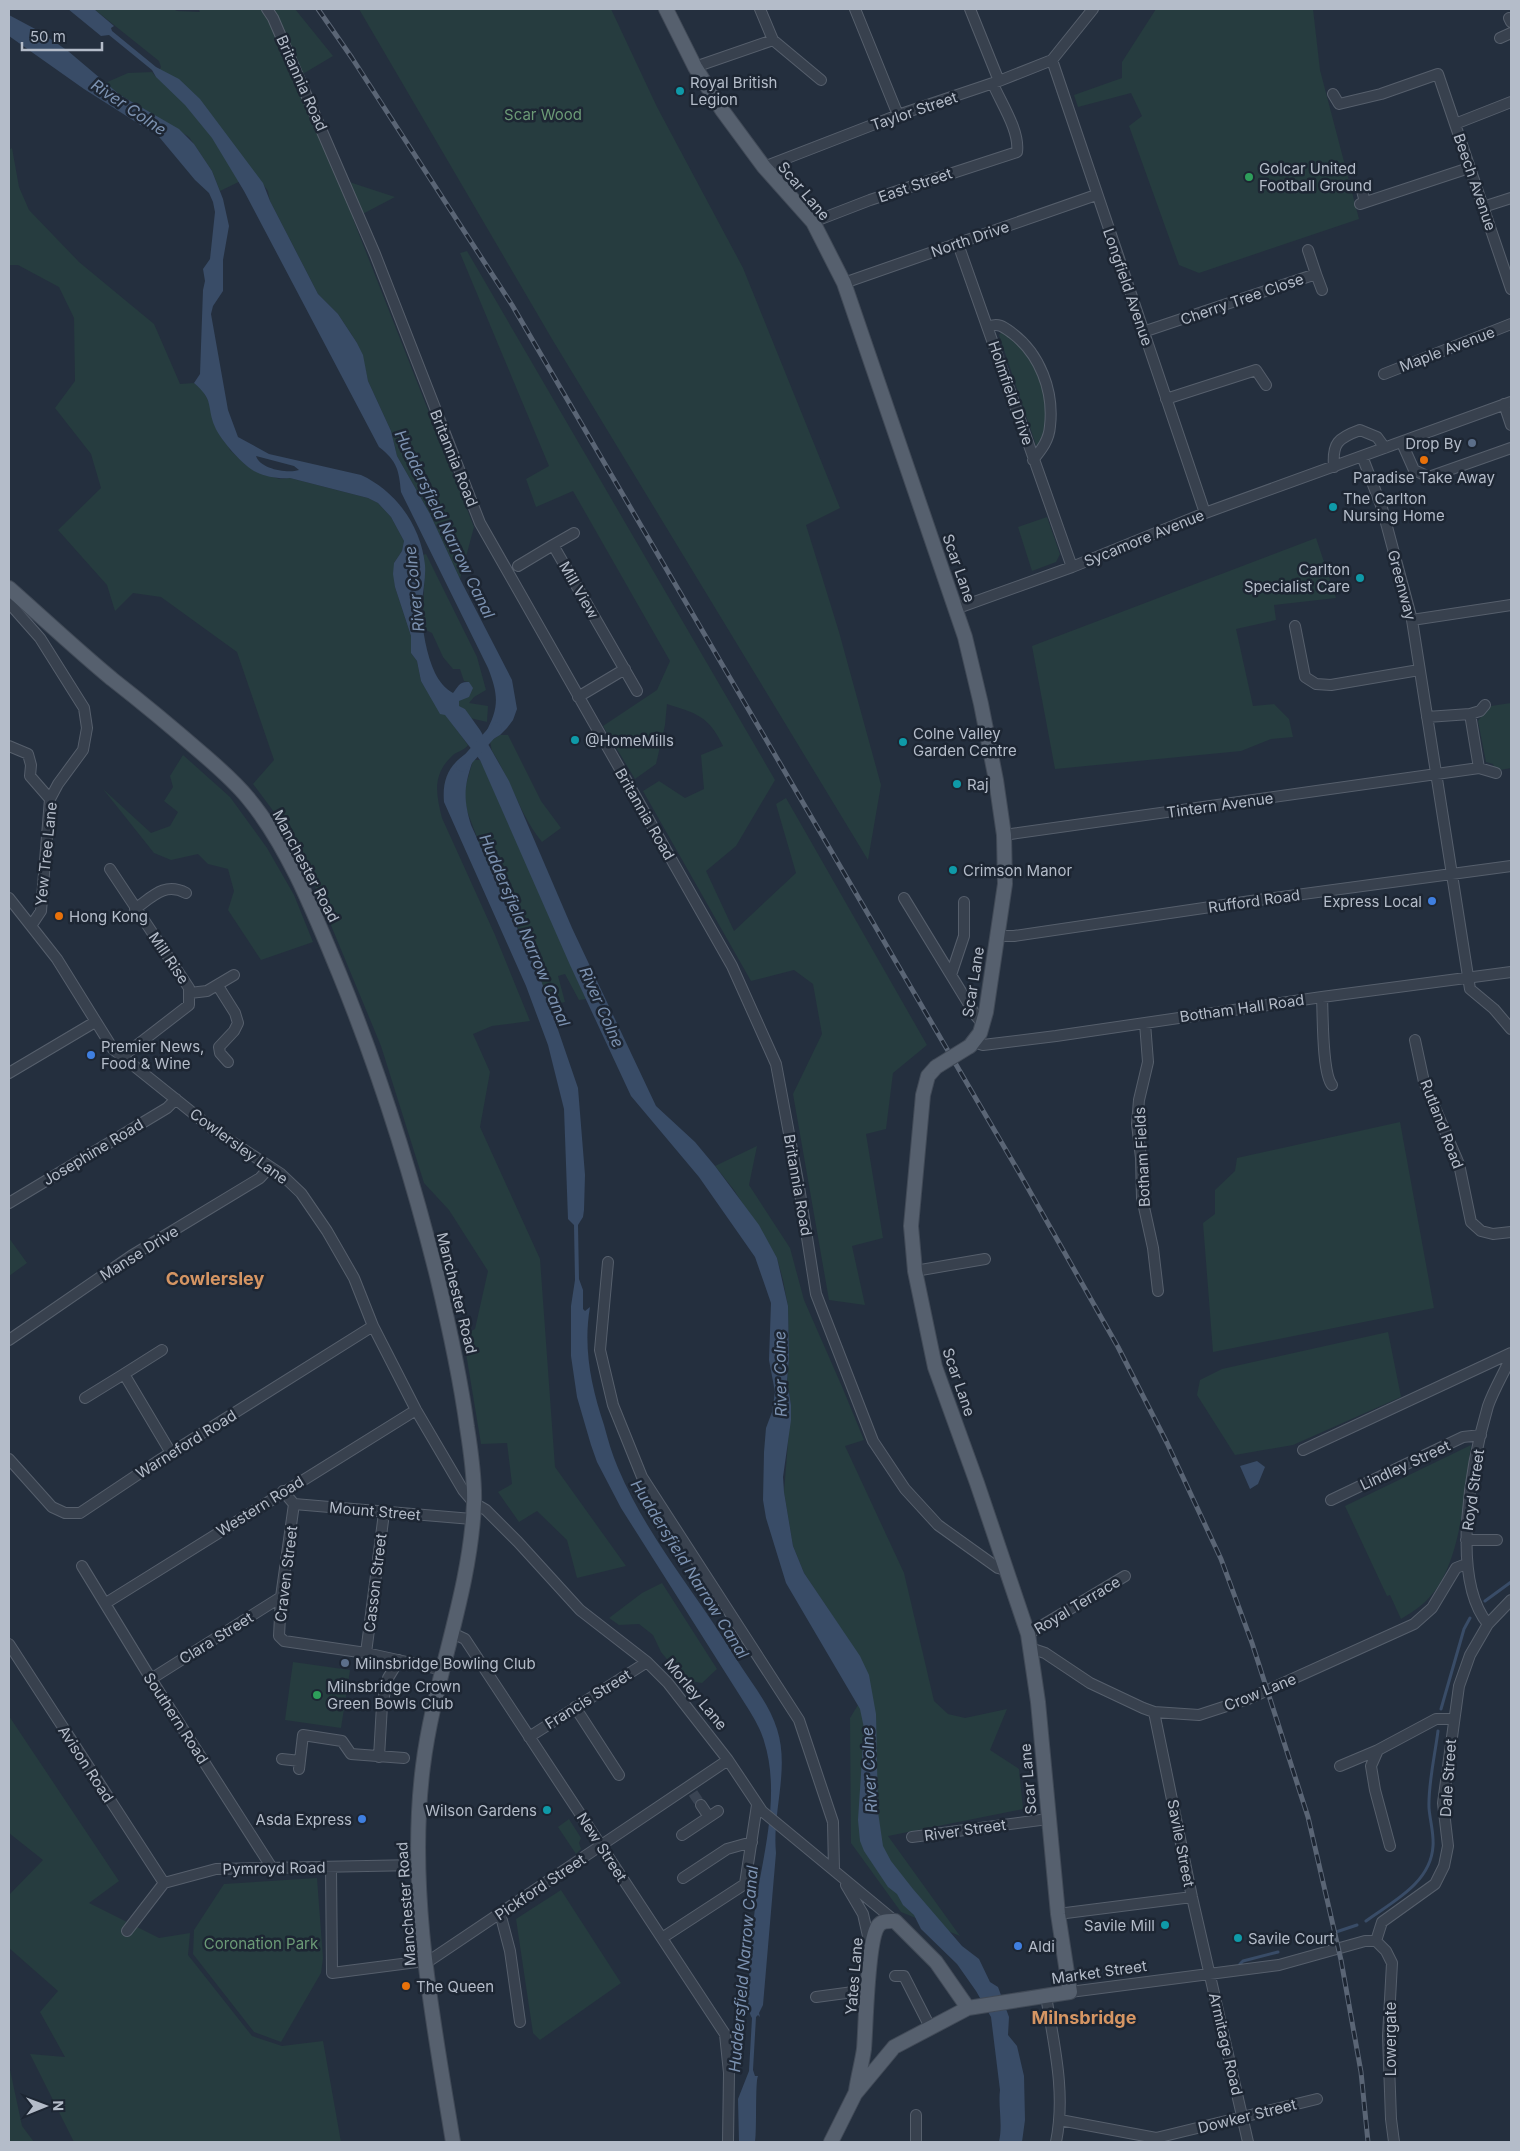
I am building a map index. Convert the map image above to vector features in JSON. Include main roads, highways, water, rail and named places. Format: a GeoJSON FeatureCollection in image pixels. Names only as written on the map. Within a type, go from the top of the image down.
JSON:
{"type":"FeatureCollection","features":[{"type":"Feature","properties":{"kind":"main road","name":"Scar Lane"},"geometry":{"type":"LineString","coordinates":[[666,9],[695,67],[722,110],[764,167],[813,222],[844,283],[965,637],[981,704],[996,780],[1004,835],[1005,884],[984,1024],[972,1044],[936,1066],[928,1076],[923,1096],[911,1226],[915,1271],[935,1367],[977,1482],[1029,1641],[1038,1702],[1058,1914],[1070,1992]]}},
{"type":"Feature","properties":{"kind":"main road","name":"Manchester Road"},"geometry":{"type":"LineString","coordinates":[[9,588],[94,664],[166,722],[226,775],[261,815],[286,857],[313,909],[358,1022],[393,1120],[430,1244],[460,1375],[470,1448],[474,1503],[468,1552],[452,1633],[430,1725],[423,1767],[417,1865],[425,1962],[453,2142]]}},
{"type":"Feature","properties":{"kind":"main road","name":"Yates Lane"},"geometry":{"type":"LineString","coordinates":[[864,2050],[874,1932],[878,1924],[885,1920],[895,1921]]}},
{"type":"Feature","properties":{"kind":"main road","name":"Morley Lane"},"geometry":{"type":"LineString","coordinates":[[895,1921],[936,1962],[970,2008]]}},
{"type":"Feature","properties":{"kind":"main road","name":"Market Street"},"geometry":{"type":"LineString","coordinates":[[831,2142],[855,2094],[894,2047],[970,2008],[1070,1992]]}},
{"type":"Feature","properties":{"kind":"main road"},"geometry":{"type":"LineString","coordinates":[[864,2050],[874,2052],[894,2047]]}},
{"type":"Feature","properties":{"kind":"main road","name":"Market Street"},"geometry":{"type":"LineString","coordinates":[[855,2094],[864,2050]]}},
{"type":"Feature","properties":{"kind":"water"},"geometry":{"type":"Polygon","coordinates":[[[68,9],[94,9],[114,26],[111,28],[112,31],[156,67],[179,79],[200,99],[263,183],[270,201],[318,294],[338,314],[357,343],[363,355],[368,381],[391,431],[397,456],[430,514],[460,579],[512,680],[517,709],[513,720],[507,728],[490,741],[487,740],[485,734],[493,717],[496,694],[488,668],[401,492],[396,466],[390,457],[379,447],[244,191],[212,138],[185,105],[156,77],[152,70],[109,35],[101,36],[68,9]]]}},
{"type":"Feature","properties":{"kind":"water","name":"River Colne"},"geometry":{"type":"Polygon","coordinates":[[[9,15],[39,31],[68,51],[120,95],[179,129],[194,144],[212,171],[223,199],[229,226],[223,260],[223,291],[213,306],[211,314],[228,410],[238,437],[269,454],[361,475],[385,490],[405,511],[423,551],[425,579],[422,621],[427,648],[435,673],[442,684],[453,693],[463,682],[469,682],[473,688],[469,697],[459,701],[459,706],[465,709],[480,730],[509,781],[572,928],[656,1106],[695,1142],[715,1166],[759,1225],[777,1258],[788,1306],[789,1359],[787,1380],[791,1420],[783,1477],[793,1546],[804,1573],[860,1656],[869,1675],[876,1714],[878,1812],[883,1846],[891,1861],[913,1889],[962,1946],[979,1959],[990,1982],[998,1987],[1009,2017],[1008,2035],[1017,2046],[1024,2076],[1025,2120],[1022,2142],[999,2142],[1001,2129],[1000,2090],[991,2017],[957,1964],[921,1929],[914,1915],[903,1905],[897,1894],[888,1887],[864,1851],[860,1841],[858,1820],[864,1728],[860,1709],[786,1583],[766,1518],[763,1500],[764,1452],[766,1428],[772,1412],[775,1392],[769,1360],[771,1303],[755,1257],[699,1177],[631,1096],[570,965],[480,760],[445,715],[440,714],[421,681],[417,661],[411,653],[411,636],[395,587],[394,563],[402,551],[404,541],[391,517],[378,503],[368,498],[290,478],[273,477],[256,472],[245,465],[233,452],[215,427],[208,399],[194,383],[200,374],[203,290],[205,281],[203,269],[210,259],[215,212],[209,193],[195,180],[155,132],[150,131],[84,89],[9,36],[9,15]],[[256,456],[268,467],[282,471],[299,470],[294,466],[256,456]]]}},
{"type":"Feature","properties":{"kind":"water"},"geometry":{"type":"Polygon","coordinates":[[[467,753],[472,755],[473,760],[466,792],[471,825],[542,983],[578,1088],[585,1175],[584,1210],[583,1217],[578,1225],[579,1279],[583,1290],[583,1309],[585,1311],[590,1307],[587,1337],[592,1381],[610,1447],[618,1468],[643,1518],[764,1701],[777,1729],[781,1744],[781,1775],[775,1838],[776,1853],[763,2005],[759,2013],[760,2017],[758,2015],[756,2017],[753,2070],[755,2076],[758,2076],[755,2142],[739,2142],[738,2099],[749,2071],[752,2018],[748,2000],[748,1985],[755,1908],[767,1840],[771,1800],[769,1760],[763,1737],[756,1721],[621,1508],[597,1462],[591,1445],[577,1397],[571,1356],[571,1306],[575,1280],[574,1225],[568,1219],[564,1109],[548,1045],[526,986],[444,802],[444,786],[448,773],[456,762],[467,753]]]}},
{"type":"Feature","properties":{"kind":"water"},"geometry":{"type":"Polygon","coordinates":[[[1257,1461],[1265,1467],[1258,1484],[1250,1489],[1240,1466],[1257,1461]]]}},
{"type":"Feature","properties":{"kind":"waterway","name":"Huddersfield Narrow Canal"},"geometry":{"type":"LineString","coordinates":[[462,766],[496,728]]}},
{"type":"Feature","properties":{"kind":"waterway"},"geometry":{"type":"LineString","coordinates":[[1485,1601],[1511,1582]]}},
{"type":"Feature","properties":{"kind":"waterway"},"geometry":{"type":"LineString","coordinates":[[1441,1709],[1464,1629],[1470,1618]]}},
{"type":"Feature","properties":{"kind":"waterway"},"geometry":{"type":"LineString","coordinates":[[1366,1921],[1398,1899],[1418,1881],[1431,1859],[1433,1841],[1429,1799],[1438,1731]]}},
{"type":"Feature","properties":{"kind":"waterway"},"geometry":{"type":"LineString","coordinates":[[1327,1935],[1357,1925]]}},
{"type":"Feature","properties":{"kind":"waterway"},"geometry":{"type":"LineString","coordinates":[[1240,1964],[1243,1961],[1278,1952]]}},
{"type":"Feature","properties":{"kind":"tunnel"},"geometry":{"type":"LineString","coordinates":[[693,1793],[701,1805]]}},
{"type":"Feature","properties":{"kind":"railway"},"geometry":{"type":"LineString","coordinates":[[318,9],[352,58],[512,305],[1020,1174],[1118,1347],[1167,1443],[1221,1559],[1252,1643],[1308,1817],[1341,1960],[1361,2072],[1368,2142]]}},
{"type":"Feature","properties":{"kind":"place","name":"Royal British Legion"},"geometry":{"type":"Point","coordinates":[680,91]}},
{"type":"Feature","properties":{"kind":"place","name":"Golcar United Football Ground"},"geometry":{"type":"Point","coordinates":[1249,177]}},
{"type":"Feature","properties":{"kind":"place","name":"Drop By"},"geometry":{"type":"Point","coordinates":[1472,443]}},
{"type":"Feature","properties":{"kind":"place","name":"Paradise Take Away"},"geometry":{"type":"Point","coordinates":[1424,460]}},
{"type":"Feature","properties":{"kind":"place","name":"The Carlton Nursing Home"},"geometry":{"type":"Point","coordinates":[1333,507]}},
{"type":"Feature","properties":{"kind":"place","name":"Carlton Specialist Care"},"geometry":{"type":"Point","coordinates":[1360,578]}},
{"type":"Feature","properties":{"kind":"place","name":"@HomeMills"},"geometry":{"type":"Point","coordinates":[575,740]}},
{"type":"Feature","properties":{"kind":"place","name":"Colne Valley Garden Centre"},"geometry":{"type":"Point","coordinates":[903,742]}},
{"type":"Feature","properties":{"kind":"place","name":"Raj"},"geometry":{"type":"Point","coordinates":[957,784]}},
{"type":"Feature","properties":{"kind":"place","name":"Crimson Manor"},"geometry":{"type":"Point","coordinates":[953,870]}},
{"type":"Feature","properties":{"kind":"place","name":"Express Local"},"geometry":{"type":"Point","coordinates":[1432,901]}},
{"type":"Feature","properties":{"kind":"place","name":"Hong Kong"},"geometry":{"type":"Point","coordinates":[59,916]}},
{"type":"Feature","properties":{"kind":"place","name":"Premier News, Food & Wine"},"geometry":{"type":"Point","coordinates":[91,1055]}},
{"type":"Feature","properties":{"kind":"place","name":"Milnsbridge Bowling Club"},"geometry":{"type":"Point","coordinates":[345,1663]}},
{"type":"Feature","properties":{"kind":"place","name":"Milnsbridge Crown Green Bowls Club"},"geometry":{"type":"Point","coordinates":[317,1695]}},
{"type":"Feature","properties":{"kind":"place","name":"Wilson Gardens"},"geometry":{"type":"Point","coordinates":[547,1810]}},
{"type":"Feature","properties":{"kind":"place","name":"Asda Express"},"geometry":{"type":"Point","coordinates":[362,1819]}},
{"type":"Feature","properties":{"kind":"place","name":"Savile Mill"},"geometry":{"type":"Point","coordinates":[1165,1925]}},
{"type":"Feature","properties":{"kind":"place","name":"Savile Court"},"geometry":{"type":"Point","coordinates":[1238,1938]}},
{"type":"Feature","properties":{"kind":"place","name":"Aldi"},"geometry":{"type":"Point","coordinates":[1018,1946]}},
{"type":"Feature","properties":{"kind":"place","name":"The Queen"},"geometry":{"type":"Point","coordinates":[406,1986]}},
{"type":"Feature","properties":{"kind":"district","name":"Cowlersley"},"geometry":{"type":"Point","coordinates":[215,1278]}},
{"type":"Feature","properties":{"kind":"district","name":"Milnsbridge"},"geometry":{"type":"Point","coordinates":[1084,2017]}},
{"type":"Feature","properties":{"kind":"park label","name":"Scar Wood"},"geometry":{"type":"Point","coordinates":[543,114]}},
{"type":"Feature","properties":{"kind":"park label","name":"Coronation Park"},"geometry":{"type":"Point","coordinates":[261,1943]}}]}
